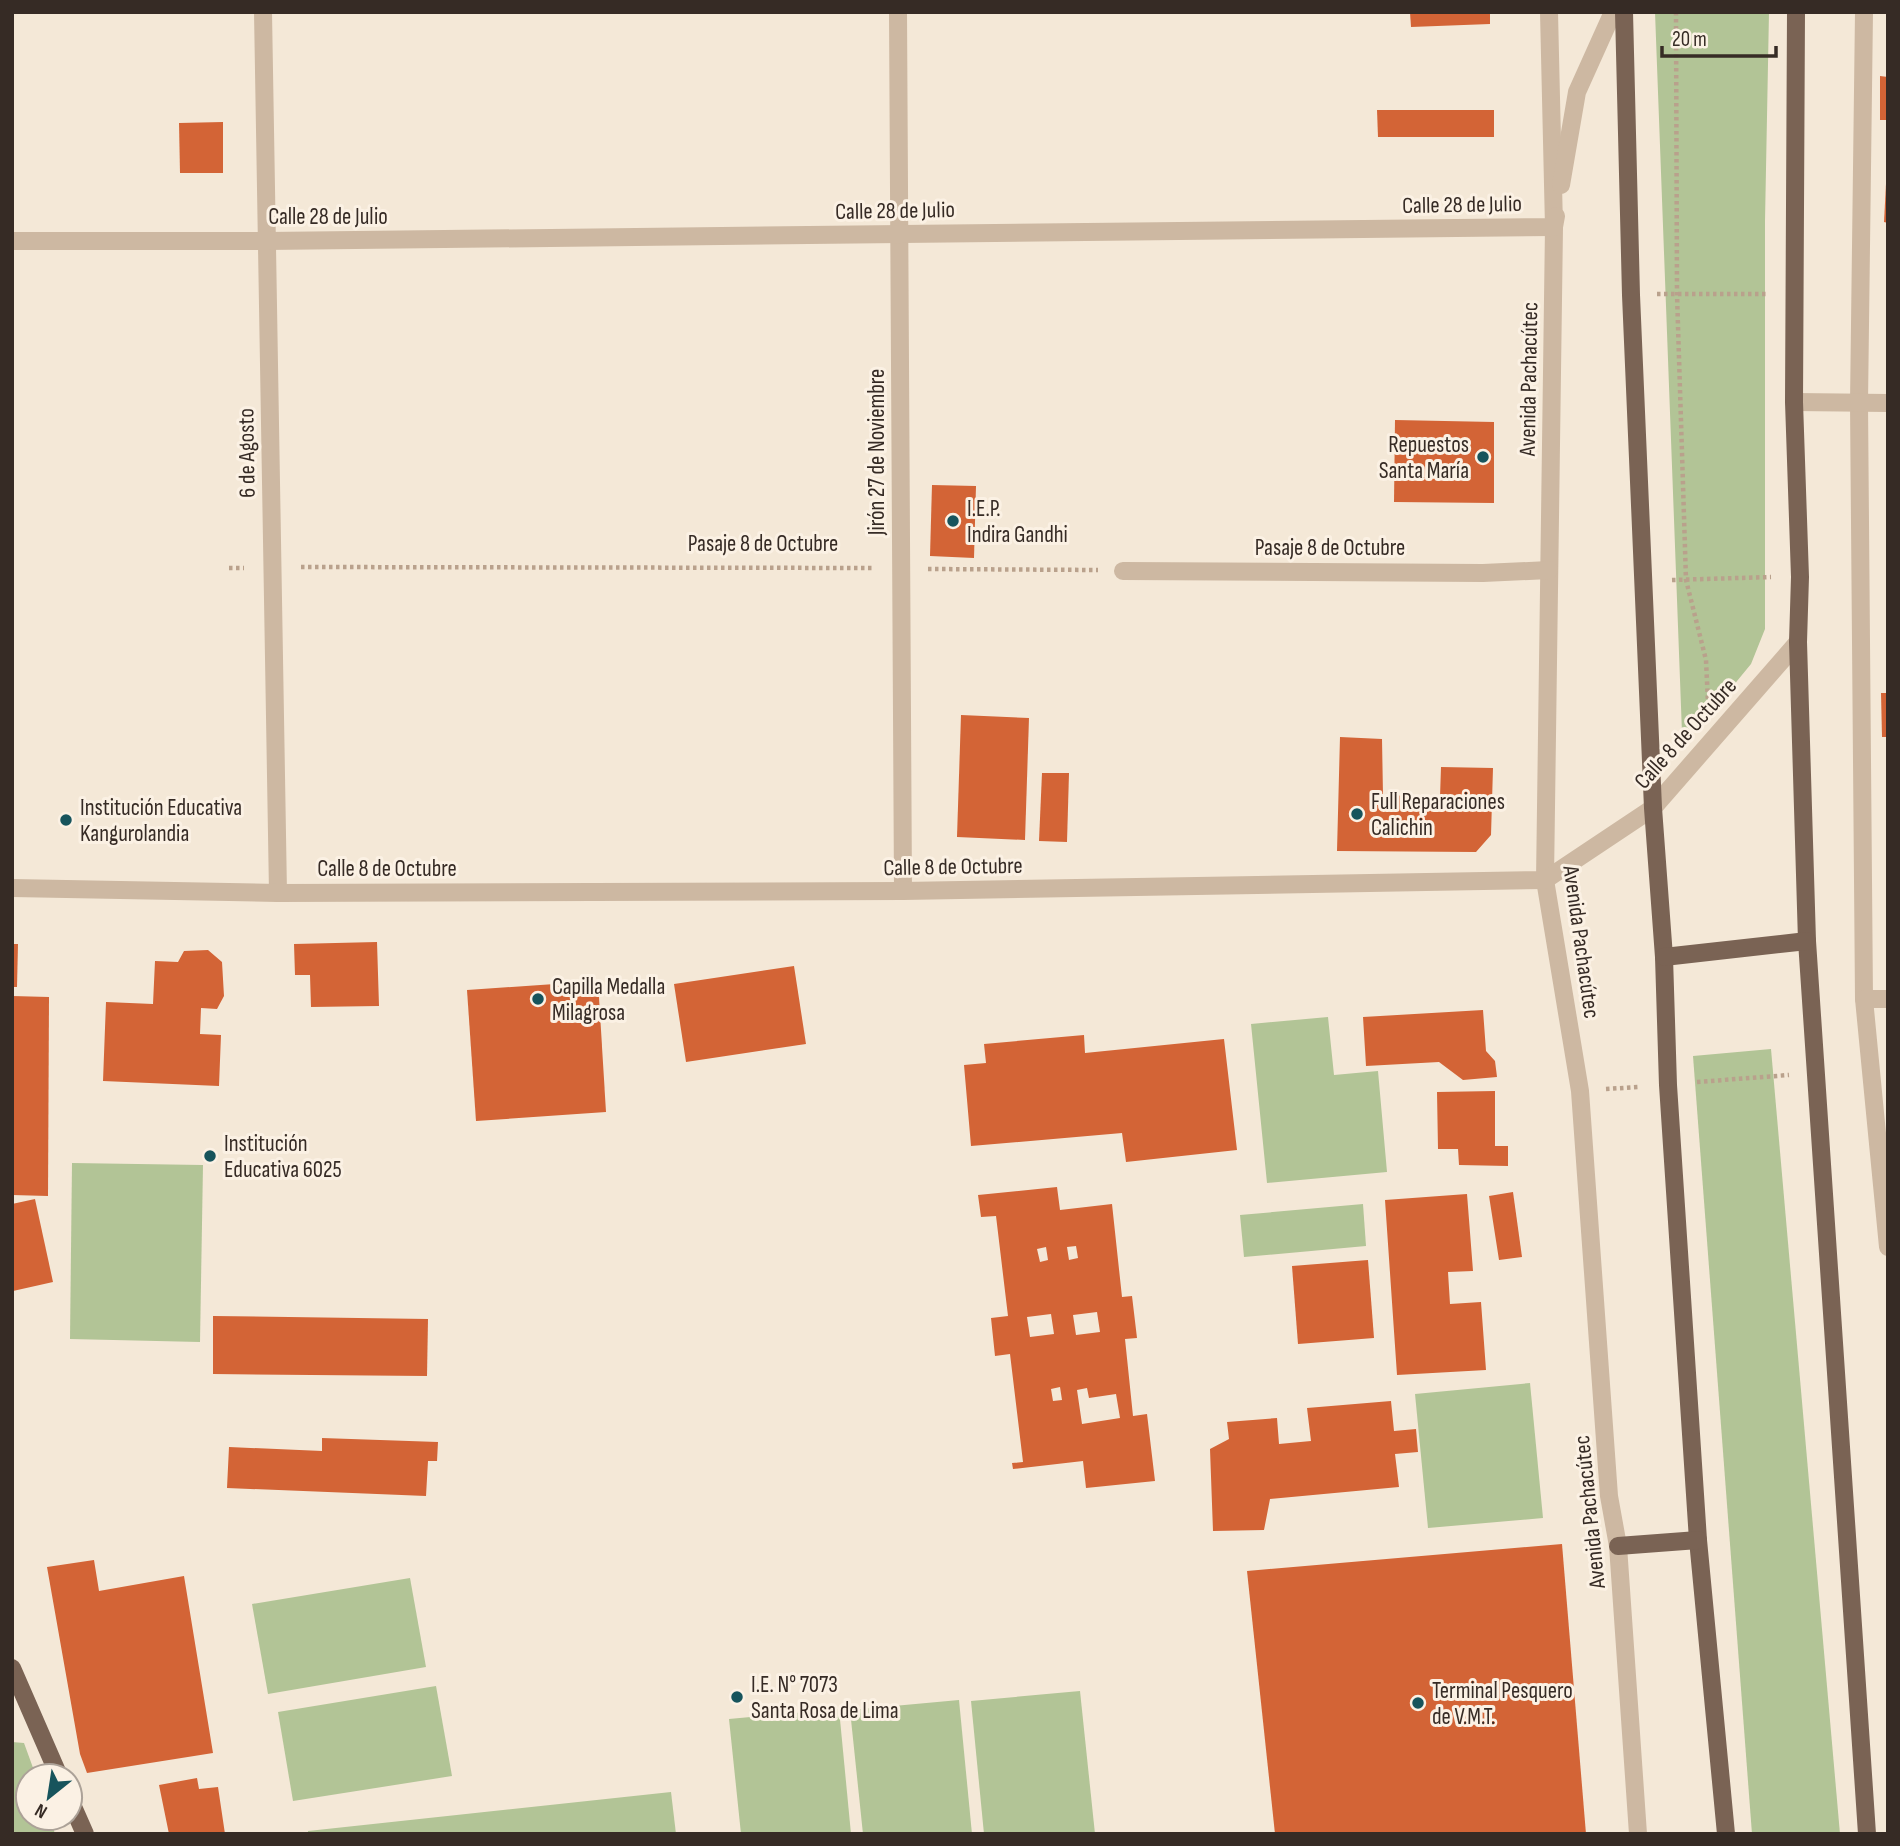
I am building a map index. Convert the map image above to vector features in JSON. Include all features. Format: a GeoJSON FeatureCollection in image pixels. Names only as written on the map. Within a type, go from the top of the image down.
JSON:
{"type":"FeatureCollection","features":[{"type":"Feature","properties":{"kind":"main road"},"geometry":{"type":"LineString","coordinates":[[1623,12],[1631,295],[1668,1085],[1698,1540],[1726,1834]]}},
{"type":"Feature","properties":{"kind":"main road"},"geometry":{"type":"LineString","coordinates":[[1796,12],[1794,402],[1807,941],[1867,1834]]}},
{"type":"Feature","properties":{"kind":"main road"},"geometry":{"type":"LineString","coordinates":[[1664,957],[1807,941]]}},
{"type":"Feature","properties":{"kind":"main road"},"geometry":{"type":"LineString","coordinates":[[1618,1546],[1698,1540]]}},
{"type":"Feature","properties":{"kind":"main road"},"geometry":{"type":"LineString","coordinates":[[12,1668],[18,1695],[53,1762]]}},
{"type":"Feature","properties":{"kind":"street","name":"6 de Agosto"},"geometry":{"type":"LineString","coordinates":[[263,12],[278,893]]}},
{"type":"Feature","properties":{"kind":"street","name":"Jirón 27 de Noviembre"},"geometry":{"type":"LineString","coordinates":[[898,12],[903,891]]}},
{"type":"Feature","properties":{"kind":"street","name":"Avenida Pachacútec"},"geometry":{"type":"LineString","coordinates":[[1549,12],[1554,227],[1545,880],[1580,1091],[1609,1496],[1618,1546],[1638,1834]]}},
{"type":"Feature","properties":{"kind":"street","name":"Calle 28 de Julio"},"geometry":{"type":"LineString","coordinates":[[12,241],[267,241],[1554,227],[1577,92],[1613,12]]}},
{"type":"Feature","properties":{"kind":"street"},"geometry":{"type":"LineString","coordinates":[[1864,12],[1859,403],[1864,999],[1888,1247]]}},
{"type":"Feature","properties":{"kind":"street"},"geometry":{"type":"LineString","coordinates":[[1794,402],[1888,403]]}},
{"type":"Feature","properties":{"kind":"street","name":"Pasaje 8 de Octubre"},"geometry":{"type":"LineString","coordinates":[[1123,570],[1483,573],[1549,570]]}},
{"type":"Feature","properties":{"kind":"street","name":"Calle 8 de Octubre"},"geometry":{"type":"LineString","coordinates":[[12,888],[278,893],[903,891],[1545,880],[1653,808],[1798,642]]}},
{"type":"Feature","properties":{"kind":"street"},"geometry":{"type":"LineString","coordinates":[[1864,999],[1888,999]]}},
{"type":"Feature","properties":{"kind":"path"},"geometry":{"type":"LineString","coordinates":[[1676,12],[1677,294],[1686,580],[1706,660],[1709,743]]}},
{"type":"Feature","properties":{"kind":"path"},"geometry":{"type":"LineString","coordinates":[[1631,295],[1796,294]]}},
{"type":"Feature","properties":{"kind":"path","name":"Pasaje 8 de Octubre"},"geometry":{"type":"LineString","coordinates":[[229,568],[1123,570]]}},
{"type":"Feature","properties":{"kind":"path"},"geometry":{"type":"LineString","coordinates":[[1645,580],[1800,576]]}},
{"type":"Feature","properties":{"kind":"path"},"geometry":{"type":"LineString","coordinates":[[1580,1091],[1816,1073]]}},
{"type":"Feature","properties":{"kind":"green space"},"geometry":{"type":"Polygon","coordinates":[[[1655,12],[1769,12],[1765,221],[1765,629],[1751,664],[1700,726],[1682,733],[1655,12]]]}},
{"type":"Feature","properties":{"kind":"green space"},"geometry":{"type":"Polygon","coordinates":[[[1328,1017],[1334,1075],[1378,1071],[1387,1172],[1267,1183],[1251,1024],[1328,1017]]]}},
{"type":"Feature","properties":{"kind":"green space"},"geometry":{"type":"Polygon","coordinates":[[[1771,1049],[1840,1834],[1752,1834],[1693,1056],[1771,1049]]]}},
{"type":"Feature","properties":{"kind":"green space"},"geometry":{"type":"Polygon","coordinates":[[[72,1163],[203,1165],[200,1342],[70,1339],[72,1163]]]}},
{"type":"Feature","properties":{"kind":"green space"},"geometry":{"type":"Polygon","coordinates":[[[1363,1204],[1366,1246],[1244,1257],[1240,1215],[1363,1204]]]}},
{"type":"Feature","properties":{"kind":"green space"},"geometry":{"type":"Polygon","coordinates":[[[1530,1383],[1543,1518],[1428,1528],[1415,1394],[1530,1383]]]}},
{"type":"Feature","properties":{"kind":"green space"},"geometry":{"type":"Polygon","coordinates":[[[410,1578],[426,1667],[268,1694],[252,1604],[410,1578]]]}},
{"type":"Feature","properties":{"kind":"green space"},"geometry":{"type":"Polygon","coordinates":[[[436,1686],[452,1776],[293,1801],[278,1712],[436,1686]]]}},
{"type":"Feature","properties":{"kind":"green space"},"geometry":{"type":"Polygon","coordinates":[[[1080,1691],[1095,1834],[984,1834],[971,1701],[1080,1691]]]}},
{"type":"Feature","properties":{"kind":"green space"},"geometry":{"type":"Polygon","coordinates":[[[959,1700],[972,1834],[863,1834],[850,1710],[959,1700]]]}},
{"type":"Feature","properties":{"kind":"green space"},"geometry":{"type":"Polygon","coordinates":[[[839,1709],[851,1834],[741,1834],[729,1719],[839,1709]]]}},
{"type":"Feature","properties":{"kind":"green space"},"geometry":{"type":"Polygon","coordinates":[[[12,1742],[24,1743],[31,1762],[14,1762],[14,1832],[55,1834],[12,1834],[12,1742]]]}},
{"type":"Feature","properties":{"kind":"green space"},"geometry":{"type":"Polygon","coordinates":[[[671,1792],[676,1834],[308,1834],[308,1831],[671,1792]]]}},
{"type":"Feature","properties":{"kind":"building"},"geometry":{"type":"Polygon","coordinates":[[[1410,12],[1490,12],[1490,24],[1411,27],[1410,12]]]}},
{"type":"Feature","properties":{"kind":"building"},"geometry":{"type":"Polygon","coordinates":[[[1880,76],[1888,77],[1888,120],[1880,120],[1880,76]]]}},
{"type":"Feature","properties":{"kind":"building"},"geometry":{"type":"Polygon","coordinates":[[[1377,110],[1494,110],[1494,137],[1378,137],[1377,110]]]}},
{"type":"Feature","properties":{"kind":"building"},"geometry":{"type":"Polygon","coordinates":[[[223,122],[223,173],[180,173],[179,123],[223,122]]]}},
{"type":"Feature","properties":{"kind":"building"},"geometry":{"type":"Polygon","coordinates":[[[1888,184],[1888,223],[1884,222],[1888,184]]]}},
{"type":"Feature","properties":{"kind":"building"},"geometry":{"type":"Polygon","coordinates":[[[1395,420],[1494,422],[1494,503],[1394,502],[1395,420]]]}},
{"type":"Feature","properties":{"kind":"building","name":"I.E.P. Indira Gandhi"},"geometry":{"type":"Polygon","coordinates":[[[932,485],[976,486],[974,558],[930,556],[932,485]]]}},
{"type":"Feature","properties":{"kind":"building"},"geometry":{"type":"Polygon","coordinates":[[[1881,693],[1888,693],[1888,737],[1882,737],[1881,693]]]}},
{"type":"Feature","properties":{"kind":"building"},"geometry":{"type":"Polygon","coordinates":[[[961,715],[1029,718],[1025,840],[957,837],[961,715]]]}},
{"type":"Feature","properties":{"kind":"building"},"geometry":{"type":"Polygon","coordinates":[[[1340,737],[1382,739],[1383,795],[1440,797],[1441,767],[1493,768],[1491,835],[1476,852],[1337,851],[1340,737]]]}},
{"type":"Feature","properties":{"kind":"building"},"geometry":{"type":"Polygon","coordinates":[[[1042,773],[1069,773],[1067,842],[1039,841],[1042,773]]]}},
{"type":"Feature","properties":{"kind":"building"},"geometry":{"type":"Polygon","coordinates":[[[377,942],[379,1006],[311,1007],[310,975],[295,975],[294,944],[377,942]]]}},
{"type":"Feature","properties":{"kind":"building"},"geometry":{"type":"Polygon","coordinates":[[[12,944],[18,944],[17,987],[12,987],[12,944]]]}},
{"type":"Feature","properties":{"kind":"building"},"geometry":{"type":"Polygon","coordinates":[[[208,950],[222,962],[224,996],[217,1009],[201,1008],[200,1034],[221,1035],[219,1086],[103,1081],[106,1002],[153,1004],[155,961],[178,962],[184,951],[208,950]]]}},
{"type":"Feature","properties":{"kind":"building"},"geometry":{"type":"Polygon","coordinates":[[[794,966],[806,1044],[686,1062],[674,984],[794,966]]]}},
{"type":"Feature","properties":{"kind":"building"},"geometry":{"type":"Polygon","coordinates":[[[598,981],[606,1112],[476,1121],[467,990],[598,981]]]}},
{"type":"Feature","properties":{"kind":"building"},"geometry":{"type":"Polygon","coordinates":[[[12,996],[49,997],[48,1196],[12,1195],[12,996]]]}},
{"type":"Feature","properties":{"kind":"building"},"geometry":{"type":"Polygon","coordinates":[[[1483,1010],[1486,1051],[1495,1061],[1497,1077],[1463,1080],[1439,1062],[1366,1066],[1363,1017],[1483,1010]]]}},
{"type":"Feature","properties":{"kind":"building"},"geometry":{"type":"Polygon","coordinates":[[[1084,1035],[1085,1053],[1224,1039],[1237,1150],[1126,1162],[1122,1133],[971,1146],[964,1065],[986,1063],[984,1044],[1084,1035]]]}},
{"type":"Feature","properties":{"kind":"building"},"geometry":{"type":"Polygon","coordinates":[[[1495,1091],[1495,1146],[1508,1146],[1508,1166],[1459,1165],[1458,1149],[1438,1149],[1437,1092],[1495,1091]]]}},
{"type":"Feature","properties":{"kind":"building"},"geometry":{"type":"Polygon","coordinates":[[[1057,1187],[1060,1210],[1112,1204],[1122,1297],[1132,1296],[1137,1338],[1125,1339],[1133,1416],[1147,1414],[1155,1481],[1086,1488],[1083,1461],[1013,1469],[1012,1463],[1023,1462],[1010,1354],[995,1356],[991,1318],[1008,1316],[996,1216],[981,1217],[978,1195],[1057,1187]],[[1076,1246],[1067,1247],[1069,1260],[1078,1258],[1076,1246]],[[1046,1247],[1037,1249],[1040,1262],[1048,1260],[1046,1247]],[[1097,1312],[1073,1315],[1076,1335],[1100,1332],[1097,1312]],[[1051,1314],[1027,1317],[1030,1337],[1054,1334],[1051,1314]],[[1060,1387],[1051,1389],[1053,1401],[1062,1400],[1060,1387]],[[1087,1388],[1077,1390],[1082,1424],[1120,1418],[1116,1394],[1089,1398],[1087,1388]]]}},
{"type":"Feature","properties":{"kind":"building"},"geometry":{"type":"Polygon","coordinates":[[[1513,1192],[1522,1257],[1499,1260],[1489,1196],[1513,1192]]]}},
{"type":"Feature","properties":{"kind":"building"},"geometry":{"type":"Polygon","coordinates":[[[1467,1194],[1473,1271],[1448,1272],[1450,1304],[1481,1302],[1486,1370],[1397,1375],[1385,1200],[1467,1194]]]}},
{"type":"Feature","properties":{"kind":"building"},"geometry":{"type":"Polygon","coordinates":[[[35,1199],[53,1282],[13,1291],[12,1204],[35,1199]]]}},
{"type":"Feature","properties":{"kind":"building"},"geometry":{"type":"Polygon","coordinates":[[[1368,1260],[1374,1338],[1298,1344],[1292,1266],[1368,1260]]]}},
{"type":"Feature","properties":{"kind":"building"},"geometry":{"type":"Polygon","coordinates":[[[213,1316],[428,1319],[427,1376],[213,1374],[213,1316]]]}},
{"type":"Feature","properties":{"kind":"building"},"geometry":{"type":"Polygon","coordinates":[[[1391,1401],[1394,1431],[1416,1429],[1418,1452],[1395,1454],[1399,1487],[1270,1499],[1264,1530],[1213,1531],[1210,1449],[1229,1439],[1227,1422],[1277,1418],[1279,1444],[1311,1441],[1307,1408],[1391,1401]]]}},
{"type":"Feature","properties":{"kind":"building"},"geometry":{"type":"Polygon","coordinates":[[[322,1438],[438,1442],[437,1461],[428,1461],[426,1496],[227,1488],[229,1447],[322,1451],[322,1438]]]}},
{"type":"Feature","properties":{"kind":"building","name":"Terminal Pesquero de V.M.T."},"geometry":{"type":"Polygon","coordinates":[[[1562,1544],[1586,1834],[1275,1834],[1247,1571],[1562,1544]]]}},
{"type":"Feature","properties":{"kind":"building"},"geometry":{"type":"Polygon","coordinates":[[[94,1560],[99,1591],[184,1576],[213,1753],[87,1773],[80,1754],[47,1567],[94,1560]]]}},
{"type":"Feature","properties":{"kind":"building"},"geometry":{"type":"Polygon","coordinates":[[[197,1778],[199,1789],[218,1787],[225,1834],[169,1834],[159,1785],[197,1778]]]}},
{"type":"Feature","properties":{"kind":"place","name":"Repuestos Santa María"},"geometry":{"type":"Point","coordinates":[1483,457]}},
{"type":"Feature","properties":{"kind":"place","name":"I.E.P. Indira Gandhi"},"geometry":{"type":"Point","coordinates":[953,521]}},
{"type":"Feature","properties":{"kind":"place","name":"Full Reparaciones Calichin"},"geometry":{"type":"Point","coordinates":[1357,814]}},
{"type":"Feature","properties":{"kind":"place","name":"Institución Educativa Kangurolandia"},"geometry":{"type":"Point","coordinates":[66,820]}},
{"type":"Feature","properties":{"kind":"place","name":"Capilla Medalla Milagrosa"},"geometry":{"type":"Point","coordinates":[538,999]}},
{"type":"Feature","properties":{"kind":"place","name":"Institución Educativa 6025"},"geometry":{"type":"Point","coordinates":[210,1156]}},
{"type":"Feature","properties":{"kind":"place","name":"I.E. N° 7073 Santa Rosa de Lima"},"geometry":{"type":"Point","coordinates":[737,1697]}},
{"type":"Feature","properties":{"kind":"place","name":"Terminal Pesquero de V.M.T."},"geometry":{"type":"Point","coordinates":[1418,1703]}}]}
